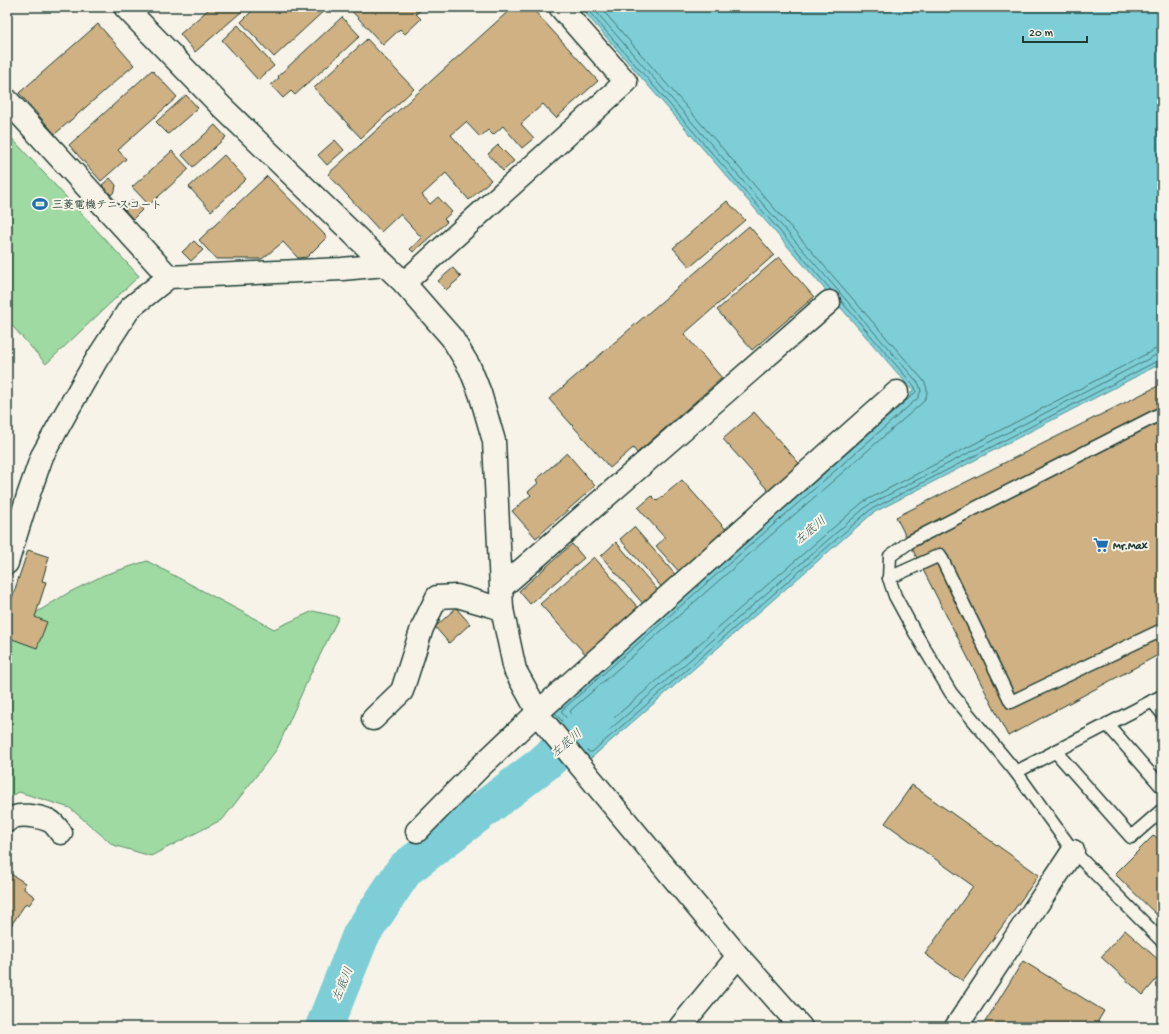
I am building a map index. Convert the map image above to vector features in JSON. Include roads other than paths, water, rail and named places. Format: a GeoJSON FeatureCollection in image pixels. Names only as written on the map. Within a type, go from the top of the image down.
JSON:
{"type":"FeatureCollection","features":[{"type":"Feature","properties":{"kind":"street"},"geometry":{"type":"LineString","coordinates":[[125,7],[222,107],[404,283],[452,338],[470,368],[480,393],[494,441],[502,609],[515,670],[540,717],[738,956],[801,1027]]}},
{"type":"Feature","properties":{"kind":"street"},"geometry":{"type":"LineString","coordinates":[[404,283],[626,82],[560,7]]}},
{"type":"Feature","properties":{"kind":"street"},"geometry":{"type":"LineString","coordinates":[[7,100],[169,276]]}},
{"type":"Feature","properties":{"kind":"street"},"geometry":{"type":"LineString","coordinates":[[7,563],[42,456],[67,411],[97,359],[130,308],[169,276],[342,269],[385,264]]}},
{"type":"Feature","properties":{"kind":"street"},"geometry":{"type":"LineString","coordinates":[[502,587],[829,302]]}},
{"type":"Feature","properties":{"kind":"street"},"geometry":{"type":"LineString","coordinates":[[417,831],[479,768],[540,717],[897,392]]}},
{"type":"Feature","properties":{"kind":"street"},"geometry":{"type":"LineString","coordinates":[[373,720],[402,691],[422,628],[436,597],[458,596],[502,609]]}},
{"type":"Feature","properties":{"kind":"street"},"geometry":{"type":"LineString","coordinates":[[7,821],[18,816],[29,816],[51,822],[61,833]]}},
{"type":"Feature","properties":{"kind":"street"},"geometry":{"type":"LineString","coordinates":[[956,1027],[1073,851]]}},
{"type":"Feature","properties":{"kind":"street"},"geometry":{"type":"LineString","coordinates":[[680,1027],[738,956]]}},
{"type":"Feature","properties":{"kind":"lane"},"geometry":{"type":"LineString","coordinates":[[1162,413],[911,541],[890,556],[889,578],[895,596],[951,693],[1016,772],[1073,851],[1162,941]]}},
{"type":"Feature","properties":{"kind":"lane"},"geometry":{"type":"LineString","coordinates":[[889,578],[940,555],[1011,702],[1162,630]]}},
{"type":"Feature","properties":{"kind":"lane"},"geometry":{"type":"LineString","coordinates":[[1016,772],[1157,698],[1162,713]]}},
{"type":"Feature","properties":{"kind":"lane"},"geometry":{"type":"LineString","coordinates":[[1107,724],[1162,787]]}},
{"type":"Feature","properties":{"kind":"lane"},"geometry":{"type":"LineString","coordinates":[[1055,751],[1131,837],[1162,810]]}},
{"type":"Feature","properties":{"kind":"water"},"geometry":{"type":"Polygon","coordinates":[[[580,7],[1162,7],[1162,363],[873,513],[590,759],[548,710],[913,391],[580,7]]]}},
{"type":"Feature","properties":{"kind":"waterway","name":"左底川"},"geometry":{"type":"LineString","coordinates":[[324,1027],[361,935],[405,869],[543,764],[595,718]]}},
{"type":"Feature","properties":{"kind":"place","name":"三菱電機テニスコート"},"geometry":{"type":"Point","coordinates":[40,204]}},
{"type":"Feature","properties":{"kind":"place","name":"Mr.Max"},"geometry":{"type":"Point","coordinates":[1101,545]}}]}
